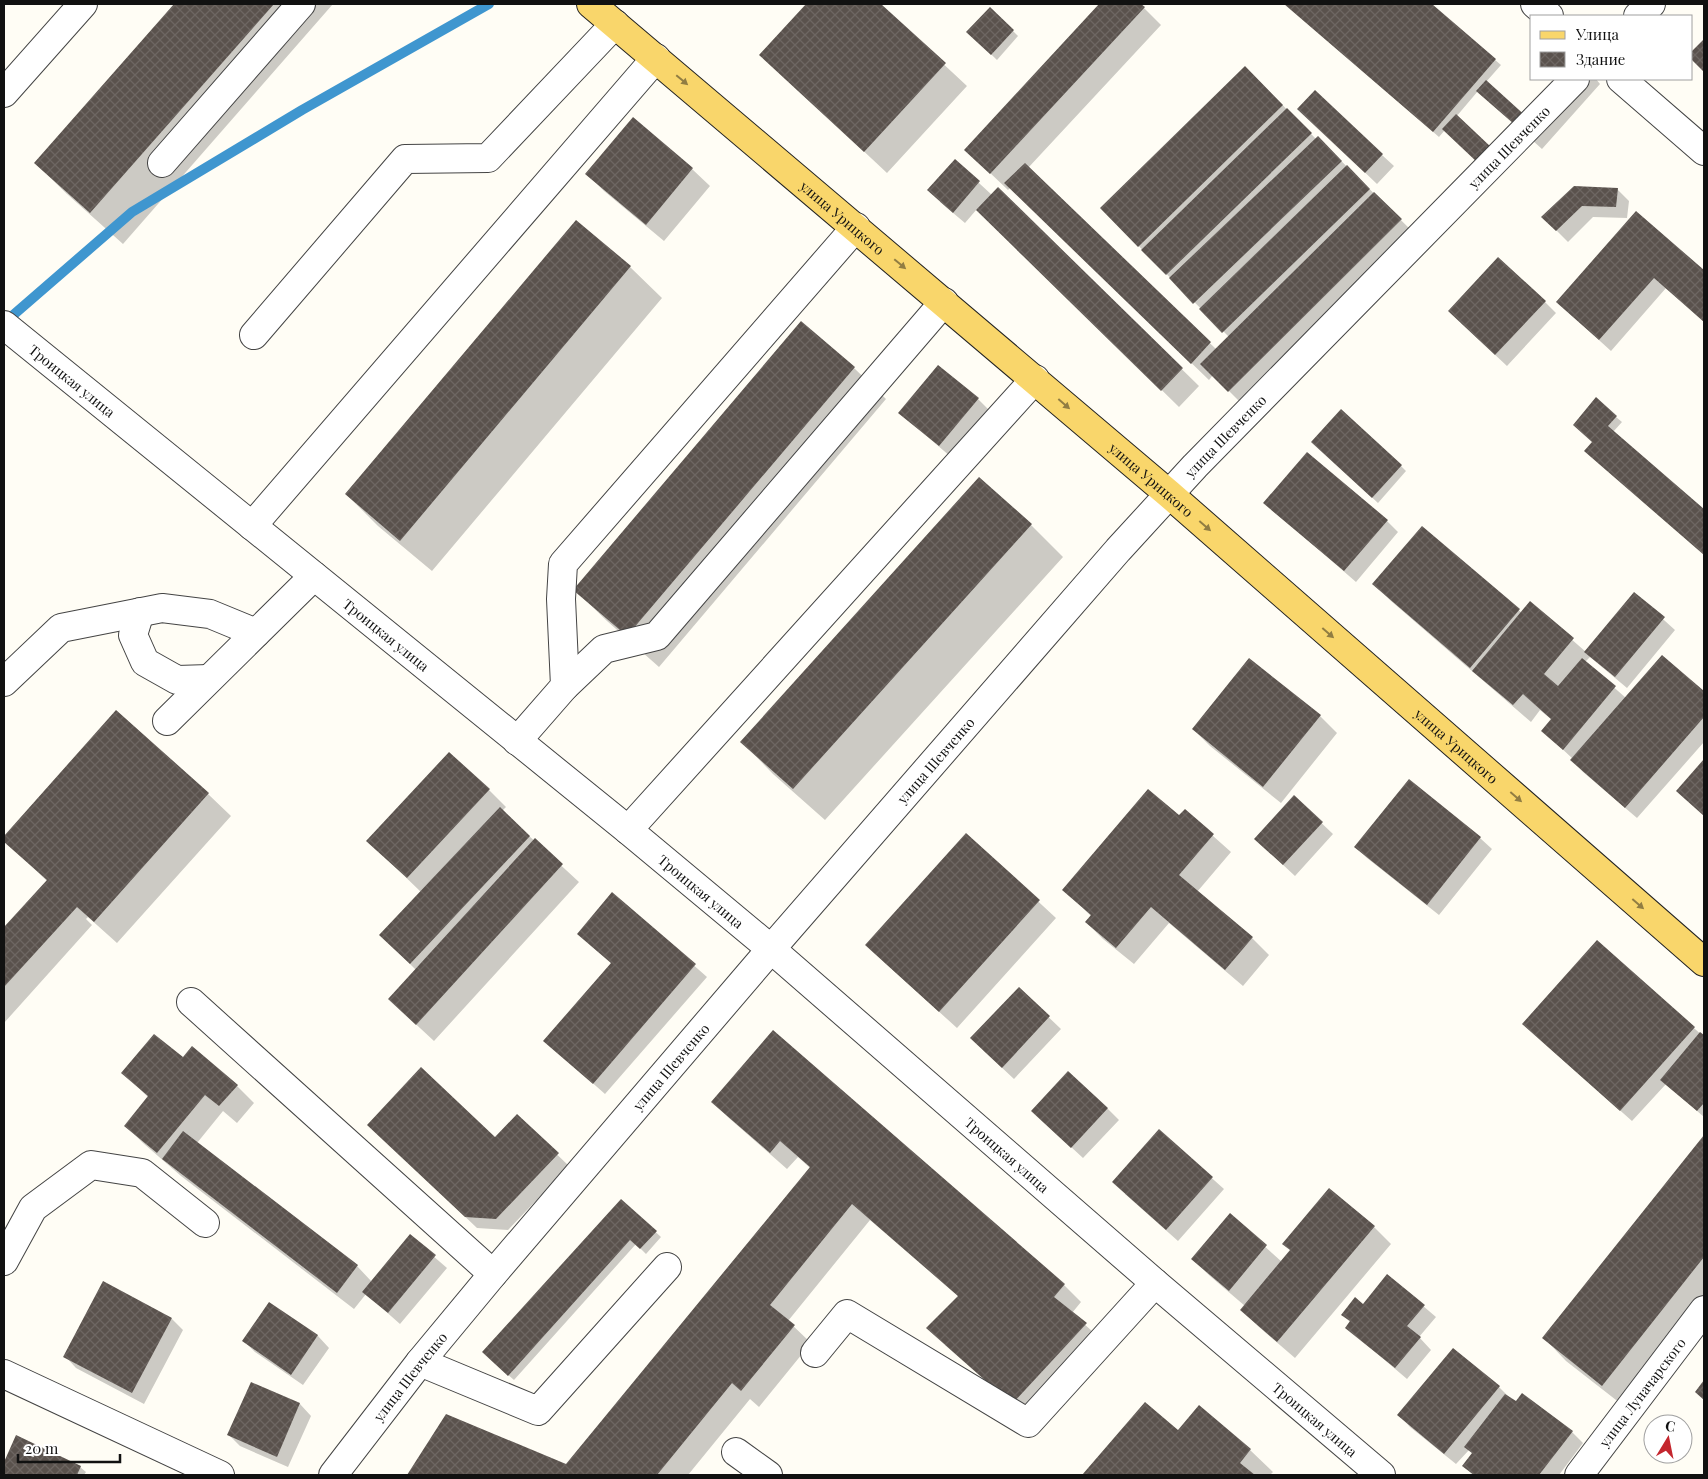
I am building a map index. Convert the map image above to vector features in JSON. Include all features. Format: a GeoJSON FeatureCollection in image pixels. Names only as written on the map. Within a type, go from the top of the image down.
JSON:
{"type":"FeatureCollection","features":[{"type":"Feature","properties":{"kind":"main road","name":"улица Урицкого"},"geometry":{"type":"LineString","coordinates":[[591,4],[1169,494],[1704,962]]}},
{"type":"Feature","properties":{"kind":"street"},"geometry":{"type":"LineString","coordinates":[[4,94],[82,4]]}},
{"type":"Feature","properties":{"kind":"street"},"geometry":{"type":"LineString","coordinates":[[162,163],[302,4]]}},
{"type":"Feature","properties":{"kind":"street"},"geometry":{"type":"LineString","coordinates":[[1535,4],[1548,15]]}},
{"type":"Feature","properties":{"kind":"street"},"geometry":{"type":"LineString","coordinates":[[1639,15],[1651,4]]}},
{"type":"Feature","properties":{"kind":"street"},"geometry":{"type":"LineString","coordinates":[[254,335],[405,159],[488,158],[615,24]]}},
{"type":"Feature","properties":{"kind":"street"},"geometry":{"type":"LineString","coordinates":[[252,526],[656,58]]}},
{"type":"Feature","properties":{"kind":"street","name":"улица Шевченко"},"geometry":{"type":"LineString","coordinates":[[333,1475],[420,1362],[492,1274],[771,949],[1118,550],[1169,494],[1574,80]]}},
{"type":"Feature","properties":{"kind":"street"},"geometry":{"type":"LineString","coordinates":[[1622,80],[1704,151]]}},
{"type":"Feature","properties":{"kind":"street"},"geometry":{"type":"LineString","coordinates":[[565,686],[561,599],[562,564],[856,227]]}},
{"type":"Feature","properties":{"kind":"street"},"geometry":{"type":"LineString","coordinates":[[517,741],[565,686],[604,649],[657,636],[944,302]]}},
{"type":"Feature","properties":{"kind":"street","name":"Троицкая улица"},"geometry":{"type":"LineString","coordinates":[[4,325],[628,830],[771,949],[1155,1283],[1381,1475]]}},
{"type":"Feature","properties":{"kind":"street"},"geometry":{"type":"LineString","coordinates":[[628,830],[1035,379]]}},
{"type":"Feature","properties":{"kind":"street"},"geometry":{"type":"LineString","coordinates":[[167,721],[314,576]]}},
{"type":"Feature","properties":{"kind":"street"},"geometry":{"type":"LineString","coordinates":[[4,682],[61,628],[140,612],[162,608],[210,614],[256,634]]}},
{"type":"Feature","properties":{"kind":"street"},"geometry":{"type":"LineString","coordinates":[[140,612],[133,635],[145,662],[176,680],[209,679]]}},
{"type":"Feature","properties":{"kind":"street"},"geometry":{"type":"LineString","coordinates":[[191,1002],[492,1274]]}},
{"type":"Feature","properties":{"kind":"street"},"geometry":{"type":"LineString","coordinates":[[4,1261],[34,1208],[91,1165],[142,1173],[205,1223]]}},
{"type":"Feature","properties":{"kind":"street"},"geometry":{"type":"LineString","coordinates":[[420,1362],[538,1411],[667,1267]]}},
{"type":"Feature","properties":{"kind":"street"},"geometry":{"type":"LineString","coordinates":[[815,1354],[847,1314],[1028,1423],[1155,1283]]}},
{"type":"Feature","properties":{"kind":"street","name":"улица Луначарского"},"geometry":{"type":"LineString","coordinates":[[1579,1475],[1704,1310]]}},
{"type":"Feature","properties":{"kind":"street"},"geometry":{"type":"LineString","coordinates":[[4,1374],[220,1475]]}},
{"type":"Feature","properties":{"kind":"street"},"geometry":{"type":"LineString","coordinates":[[736,1452],[768,1475]]}},
{"type":"Feature","properties":{"kind":"building"},"geometry":{"type":"Polygon","coordinates":[[[174,4],[274,4],[90,213],[34,163],[174,4]]]}},
{"type":"Feature","properties":{"kind":"building"},"geometry":{"type":"Polygon","coordinates":[[[806,4],[881,4],[946,63],[864,152],[759,55],[806,4]]]}},
{"type":"Feature","properties":{"kind":"building"},"geometry":{"type":"Polygon","coordinates":[[[1099,4],[1141,4],[1145,7],[990,174],[964,150],[1099,4]]]}},
{"type":"Feature","properties":{"kind":"building"},"geometry":{"type":"Polygon","coordinates":[[[1284,4],[1432,4],[1496,59],[1433,132],[1284,4]]]}},
{"type":"Feature","properties":{"kind":"building"},"geometry":{"type":"Polygon","coordinates":[[[990,7],[1014,30],[991,55],[966,32],[990,7]]]}},
{"type":"Feature","properties":{"kind":"building"},"geometry":{"type":"Polygon","coordinates":[[[1704,39],[1704,72],[1693,61],[1693,50],[1704,39]]]}},
{"type":"Feature","properties":{"kind":"building"},"geometry":{"type":"Polygon","coordinates":[[[1245,66],[1283,105],[1138,247],[1100,208],[1245,66]]]}},
{"type":"Feature","properties":{"kind":"building"},"geometry":{"type":"Polygon","coordinates":[[[1486,80],[1529,119],[1530,138],[1476,91],[1486,80]]]}},
{"type":"Feature","properties":{"kind":"building"},"geometry":{"type":"Polygon","coordinates":[[[1315,90],[1383,154],[1365,173],[1297,109],[1315,90]]]}},
{"type":"Feature","properties":{"kind":"building"},"geometry":{"type":"Polygon","coordinates":[[[1287,108],[1312,133],[1166,275],[1141,250],[1287,108]]]}},
{"type":"Feature","properties":{"kind":"building"},"geometry":{"type":"Polygon","coordinates":[[[1456,114],[1492,148],[1478,163],[1442,129],[1456,114]]]}},
{"type":"Feature","properties":{"kind":"building"},"geometry":{"type":"Polygon","coordinates":[[[633,117],[693,168],[646,225],[585,174],[633,117]]]}},
{"type":"Feature","properties":{"kind":"building"},"geometry":{"type":"Polygon","coordinates":[[[1318,136],[1342,161],[1193,304],[1169,278],[1318,136]]]}},
{"type":"Feature","properties":{"kind":"building"},"geometry":{"type":"Polygon","coordinates":[[[955,159],[980,181],[953,213],[927,190],[955,159]]]}},
{"type":"Feature","properties":{"kind":"building"},"geometry":{"type":"Polygon","coordinates":[[[1025,163],[1211,342],[1191,364],[1004,183],[1025,163]]]}},
{"type":"Feature","properties":{"kind":"building"},"geometry":{"type":"Polygon","coordinates":[[[1347,165],[1370,189],[1222,333],[1199,309],[1347,165]]]}},
{"type":"Feature","properties":{"kind":"building"},"geometry":{"type":"Polygon","coordinates":[[[1574,186],[1618,188],[1616,207],[1582,206],[1556,231],[1541,217],[1574,186]]]}},
{"type":"Feature","properties":{"kind":"building"},"geometry":{"type":"Polygon","coordinates":[[[998,187],[1183,368],[1161,391],[976,210],[998,187]]]}},
{"type":"Feature","properties":{"kind":"building"},"geometry":{"type":"Polygon","coordinates":[[[1374,192],[1402,219],[1228,392],[1200,364],[1374,192]]]}},
{"type":"Feature","properties":{"kind":"building"},"geometry":{"type":"Polygon","coordinates":[[[1636,211],[1704,270],[1704,322],[1654,278],[1599,340],[1556,302],[1636,211]]]}},
{"type":"Feature","properties":{"kind":"building"},"geometry":{"type":"Polygon","coordinates":[[[576,220],[631,266],[400,541],[345,494],[576,220]]]}},
{"type":"Feature","properties":{"kind":"building"},"geometry":{"type":"Polygon","coordinates":[[[1498,257],[1546,301],[1495,355],[1448,311],[1498,257]]]}},
{"type":"Feature","properties":{"kind":"building"},"geometry":{"type":"Polygon","coordinates":[[[801,321],[855,367],[627,636],[573,590],[801,321]]]}},
{"type":"Feature","properties":{"kind":"building"},"geometry":{"type":"Polygon","coordinates":[[[938,365],[979,398],[939,446],[898,413],[938,365]]]}},
{"type":"Feature","properties":{"kind":"building"},"geometry":{"type":"Polygon","coordinates":[[[1596,397],[1617,416],[1608,426],[1704,509],[1704,555],[1584,451],[1592,442],[1573,425],[1596,397]]]}},
{"type":"Feature","properties":{"kind":"building"},"geometry":{"type":"Polygon","coordinates":[[[1341,409],[1402,465],[1372,498],[1311,442],[1341,409]]]}},
{"type":"Feature","properties":{"kind":"building"},"geometry":{"type":"Polygon","coordinates":[[[1307,452],[1388,520],[1344,571],[1263,503],[1307,452]]]}},
{"type":"Feature","properties":{"kind":"building"},"geometry":{"type":"Polygon","coordinates":[[[979,477],[1032,524],[793,789],[740,742],[979,477]]]}},
{"type":"Feature","properties":{"kind":"building"},"geometry":{"type":"Polygon","coordinates":[[[1422,526],[1520,609],[1470,668],[1372,584],[1422,526]]]}},
{"type":"Feature","properties":{"kind":"building"},"geometry":{"type":"Polygon","coordinates":[[[1634,592],[1665,617],[1615,677],[1584,652],[1634,592]]]}},
{"type":"Feature","properties":{"kind":"building"},"geometry":{"type":"Polygon","coordinates":[[[1530,601],[1574,638],[1544,674],[1558,686],[1582,658],[1616,686],[1563,750],[1541,731],[1551,719],[1523,694],[1513,705],[1472,671],[1530,601]]]}},
{"type":"Feature","properties":{"kind":"building"},"geometry":{"type":"Polygon","coordinates":[[[1662,655],[1704,691],[1704,717],[1625,808],[1570,760],[1662,655]]]}},
{"type":"Feature","properties":{"kind":"building"},"geometry":{"type":"Polygon","coordinates":[[[1249,658],[1321,715],[1263,787],[1192,729],[1249,658]]]}},
{"type":"Feature","properties":{"kind":"building"},"geometry":{"type":"Polygon","coordinates":[[[116,710],[209,793],[94,922],[77,907],[4,987],[4,927],[47,880],[4,842],[4,836],[116,710]]]}},
{"type":"Feature","properties":{"kind":"building"},"geometry":{"type":"Polygon","coordinates":[[[449,752],[490,789],[407,878],[366,841],[449,752]]]}},
{"type":"Feature","properties":{"kind":"building"},"geometry":{"type":"Polygon","coordinates":[[[1704,759],[1704,816],[1676,791],[1704,759]]]}},
{"type":"Feature","properties":{"kind":"building"},"geometry":{"type":"Polygon","coordinates":[[[1409,779],[1481,837],[1427,905],[1354,847],[1409,779]]]}},
{"type":"Feature","properties":{"kind":"building"},"geometry":{"type":"Polygon","coordinates":[[[1148,789],[1179,815],[1185,809],[1214,834],[1179,875],[1253,937],[1225,970],[1151,907],[1116,948],[1085,922],[1091,915],[1062,890],[1148,789]]]}},
{"type":"Feature","properties":{"kind":"building"},"geometry":{"type":"Polygon","coordinates":[[[1294,795],[1323,822],[1283,865],[1254,839],[1294,795]]]}},
{"type":"Feature","properties":{"kind":"building"},"geometry":{"type":"Polygon","coordinates":[[[500,807],[530,836],[410,964],[379,935],[500,807]]]}},
{"type":"Feature","properties":{"kind":"building"},"geometry":{"type":"Polygon","coordinates":[[[966,833],[1040,900],[939,1012],[865,945],[966,833]]]}},
{"type":"Feature","properties":{"kind":"building"},"geometry":{"type":"Polygon","coordinates":[[[535,838],[563,864],[416,1025],[388,999],[535,838]]]}},
{"type":"Feature","properties":{"kind":"building"},"geometry":{"type":"Polygon","coordinates":[[[612,892],[696,964],[593,1084],[543,1041],[611,963],[577,934],[612,892]]]}},
{"type":"Feature","properties":{"kind":"building"},"geometry":{"type":"Polygon","coordinates":[[[1597,940],[1695,1027],[1620,1111],[1522,1024],[1597,940]]]}},
{"type":"Feature","properties":{"kind":"building"},"geometry":{"type":"Polygon","coordinates":[[[1019,987],[1050,1016],[1002,1068],[970,1038],[1019,987]]]}},
{"type":"Feature","properties":{"kind":"building"},"geometry":{"type":"Polygon","coordinates":[[[773,1030],[1065,1284],[1054,1297],[1087,1323],[1012,1404],[926,1328],[958,1296],[852,1204],[770,1305],[795,1325],[741,1391],[732,1383],[657,1475],[407,1475],[446,1414],[566,1464],[810,1167],[780,1141],[770,1153],[711,1102],[773,1030]]]}},
{"type":"Feature","properties":{"kind":"building"},"geometry":{"type":"Polygon","coordinates":[[[1700,1032],[1704,1035],[1704,1103],[1697,1111],[1660,1080],[1700,1032]]]}},
{"type":"Feature","properties":{"kind":"building"},"geometry":{"type":"Polygon","coordinates":[[[154,1034],[183,1057],[192,1046],[238,1085],[219,1106],[205,1095],[157,1153],[124,1126],[148,1096],[121,1073],[154,1034]]]}},
{"type":"Feature","properties":{"kind":"building"},"geometry":{"type":"Polygon","coordinates":[[[421,1067],[495,1137],[517,1114],[559,1153],[496,1219],[465,1217],[367,1125],[421,1067]]]}},
{"type":"Feature","properties":{"kind":"building"},"geometry":{"type":"Polygon","coordinates":[[[1068,1071],[1108,1108],[1071,1148],[1031,1111],[1068,1071]]]}},
{"type":"Feature","properties":{"kind":"building"},"geometry":{"type":"Polygon","coordinates":[[[1159,1129],[1213,1177],[1166,1230],[1112,1182],[1159,1129]]]}},
{"type":"Feature","properties":{"kind":"building"},"geometry":{"type":"Polygon","coordinates":[[[183,1131],[358,1265],[337,1293],[162,1159],[183,1131]]]}},
{"type":"Feature","properties":{"kind":"building"},"geometry":{"type":"Polygon","coordinates":[[[1704,1135],[1704,1257],[1602,1386],[1542,1338],[1704,1135]]]}},
{"type":"Feature","properties":{"kind":"building"},"geometry":{"type":"Polygon","coordinates":[[[1329,1188],[1375,1226],[1277,1342],[1240,1310],[1290,1250],[1282,1244],[1329,1188]]]}},
{"type":"Feature","properties":{"kind":"building"},"geometry":{"type":"Polygon","coordinates":[[[621,1199],[657,1231],[640,1249],[630,1240],[508,1376],[482,1352],[621,1199]]]}},
{"type":"Feature","properties":{"kind":"building"},"geometry":{"type":"Polygon","coordinates":[[[1230,1213],[1267,1245],[1229,1291],[1191,1259],[1230,1213]]]}},
{"type":"Feature","properties":{"kind":"building"},"geometry":{"type":"Polygon","coordinates":[[[410,1234],[436,1255],[388,1313],[362,1292],[410,1234]]]}},
{"type":"Feature","properties":{"kind":"building"},"geometry":{"type":"Polygon","coordinates":[[[1387,1274],[1425,1305],[1407,1326],[1421,1337],[1395,1368],[1345,1328],[1350,1321],[1341,1315],[1355,1297],[1363,1304],[1387,1274]]]}},
{"type":"Feature","properties":{"kind":"building"},"geometry":{"type":"Polygon","coordinates":[[[103,1281],[172,1318],[132,1393],[63,1357],[103,1281]]]}},
{"type":"Feature","properties":{"kind":"building"},"geometry":{"type":"Polygon","coordinates":[[[269,1302],[318,1335],[291,1375],[242,1341],[269,1302]]]}},
{"type":"Feature","properties":{"kind":"building"},"geometry":{"type":"Polygon","coordinates":[[[1453,1348],[1500,1386],[1444,1454],[1397,1415],[1453,1348]]]}},
{"type":"Feature","properties":{"kind":"building"},"geometry":{"type":"Polygon","coordinates":[[[1704,1380],[1704,1400],[1695,1392],[1704,1380]]]}},
{"type":"Feature","properties":{"kind":"building"},"geometry":{"type":"Polygon","coordinates":[[[251,1382],[300,1403],[277,1457],[227,1435],[251,1382]]]}},
{"type":"Feature","properties":{"kind":"building"},"geometry":{"type":"Polygon","coordinates":[[[1522,1393],[1573,1431],[1539,1475],[1474,1475],[1462,1466],[1472,1453],[1464,1447],[1505,1394],[1516,1401],[1522,1393]]]}},
{"type":"Feature","properties":{"kind":"building"},"geometry":{"type":"Polygon","coordinates":[[[1145,1402],[1178,1430],[1199,1405],[1251,1449],[1240,1463],[1255,1475],[1082,1475],[1145,1402]]]}},
{"type":"Feature","properties":{"kind":"building"},"geometry":{"type":"Polygon","coordinates":[[[16,1435],[81,1466],[77,1475],[4,1475],[4,1462],[16,1435]]]}},
{"type":"Feature","properties":{"kind":"waterway"},"geometry":{"type":"LineString","coordinates":[[4,323],[132,212],[302,110],[489,4]]}}]}
